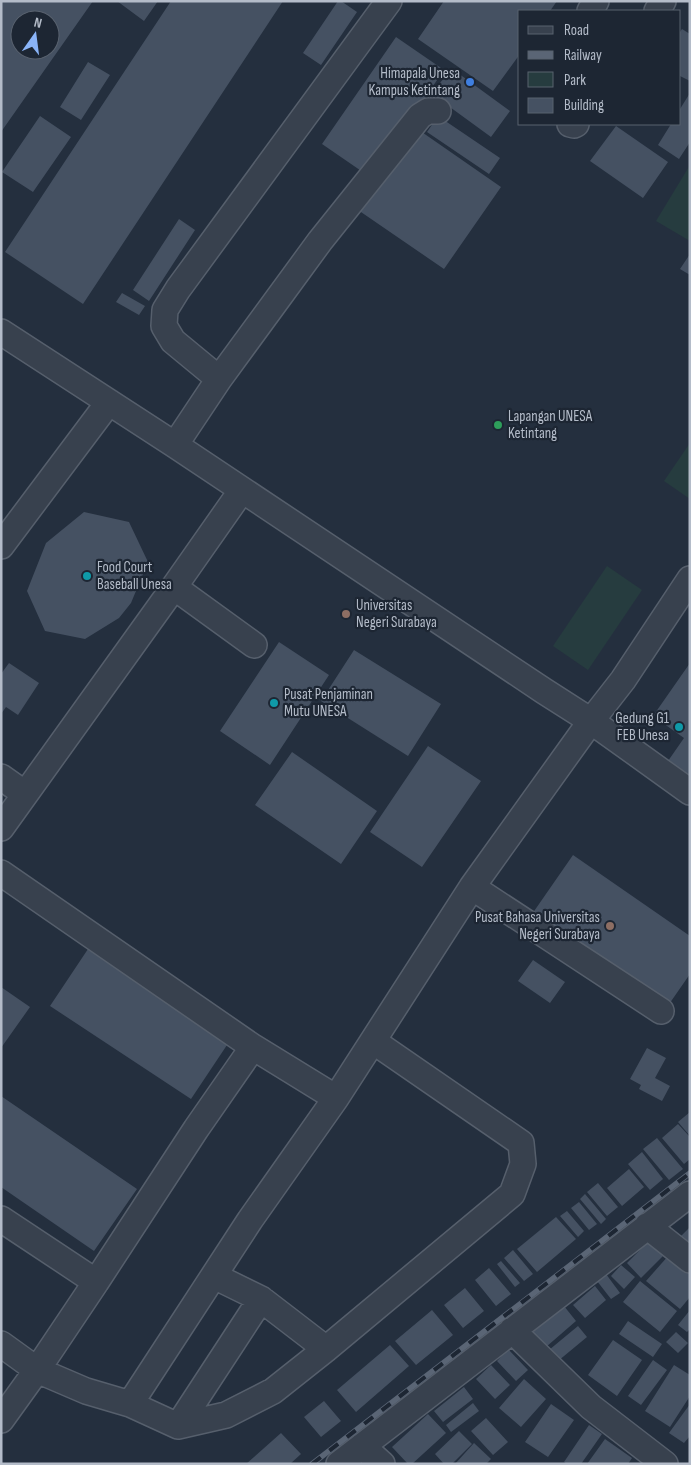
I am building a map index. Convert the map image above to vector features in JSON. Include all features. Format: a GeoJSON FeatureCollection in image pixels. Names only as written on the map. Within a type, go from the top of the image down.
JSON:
{"type":"FeatureCollection","features":[{"type":"Feature","properties":{"kind":"street"},"geometry":{"type":"LineString","coordinates":[[219,379],[173,342],[164,326],[165,310],[178,288],[389,1]]}},
{"type":"Feature","properties":{"kind":"street"},"geometry":{"type":"LineString","coordinates":[[175,445],[219,379],[320,241],[420,116],[428,111],[438,111]]}},
{"type":"Feature","properties":{"kind":"street"},"geometry":{"type":"LineString","coordinates":[[1,332],[175,445],[544,692],[591,721],[690,792]]}},
{"type":"Feature","properties":{"kind":"street"},"geometry":{"type":"LineString","coordinates":[[1,546],[109,402]]}},
{"type":"Feature","properties":{"kind":"street"},"geometry":{"type":"LineString","coordinates":[[4,819],[25,794],[242,490]]}},
{"type":"Feature","properties":{"kind":"street"},"geometry":{"type":"LineString","coordinates":[[130,1404],[250,1220],[336,1098],[472,887],[591,721],[623,680],[690,579]]}},
{"type":"Feature","properties":{"kind":"street"},"geometry":{"type":"LineString","coordinates":[[174,587],[254,645]]}},
{"type":"Feature","properties":{"kind":"street"},"geometry":{"type":"LineString","coordinates":[[1,777],[25,794]]}},
{"type":"Feature","properties":{"kind":"street"},"geometry":{"type":"LineString","coordinates":[[1,873],[253,1047],[336,1098]]}},
{"type":"Feature","properties":{"kind":"street"},"geometry":{"type":"LineString","coordinates":[[472,887],[661,1011]]}},
{"type":"Feature","properties":{"kind":"street"},"geometry":{"type":"LineString","coordinates":[[1,1344],[37,1370],[86,1390],[130,1404],[178,1426],[226,1415],[273,1391],[326,1349],[512,1194],[523,1164],[521,1144],[373,1041]]}},
{"type":"Feature","properties":{"kind":"street"},"geometry":{"type":"LineString","coordinates":[[1,1420],[37,1370],[196,1129],[253,1047]]}},
{"type":"Feature","properties":{"kind":"street"},"geometry":{"type":"LineString","coordinates":[[339,1464],[690,1194]]}},
{"type":"Feature","properties":{"kind":"street"},"geometry":{"type":"LineString","coordinates":[[1,1219],[96,1282]]}},
{"type":"Feature","properties":{"kind":"street"},"geometry":{"type":"LineString","coordinates":[[647,1226],[690,1260]]}},
{"type":"Feature","properties":{"kind":"street"},"geometry":{"type":"LineString","coordinates":[[214,1276],[261,1299],[326,1349]]}},
{"type":"Feature","properties":{"kind":"street"},"geometry":{"type":"LineString","coordinates":[[178,1426],[261,1299]]}},
{"type":"Feature","properties":{"kind":"street"},"geometry":{"type":"LineString","coordinates":[[512,1330],[591,1407],[665,1464]]}},
{"type":"Feature","properties":{"kind":"street"},"geometry":{"type":"LineString","coordinates":[[362,1446],[382,1464]]}},
{"type":"Feature","properties":{"kind":"green space"},"geometry":{"type":"Polygon","coordinates":[[[690,165],[690,241],[656,221],[690,165]]]}},
{"type":"Feature","properties":{"kind":"green space"},"geometry":{"type":"Polygon","coordinates":[[[690,443],[690,499],[664,481],[690,443]]]}},
{"type":"Feature","properties":{"kind":"green space"},"geometry":{"type":"Polygon","coordinates":[[[607,566],[642,590],[588,670],[553,646],[607,566]]]}},
{"type":"Feature","properties":{"kind":"building"},"geometry":{"type":"Polygon","coordinates":[[[1,1],[93,1],[60,48],[60,10],[10,10],[10,60],[52,60],[1,132],[1,1]]]}},
{"type":"Feature","properties":{"kind":"building"},"geometry":{"type":"Polygon","coordinates":[[[117,1],[158,1],[144,21],[117,1]]]}},
{"type":"Feature","properties":{"kind":"building"},"geometry":{"type":"Polygon","coordinates":[[[171,1],[283,1],[83,304],[5,252],[171,1]]]}},
{"type":"Feature","properties":{"kind":"building"},"geometry":{"type":"Polygon","coordinates":[[[338,1],[341,1],[357,12],[321,65],[303,53],[338,1]]]}},
{"type":"Feature","properties":{"kind":"building"},"geometry":{"type":"Polygon","coordinates":[[[444,1],[557,1],[551,10],[518,10],[518,57],[493,91],[418,39],[444,1]]]}},
{"type":"Feature","properties":{"kind":"building"},"geometry":{"type":"Polygon","coordinates":[[[682,29],[690,34],[690,81],[681,76],[682,29]]]}},
{"type":"Feature","properties":{"kind":"building"},"geometry":{"type":"Polygon","coordinates":[[[396,37],[444,70],[370,177],[322,144],[396,37]]]}},
{"type":"Feature","properties":{"kind":"building"},"geometry":{"type":"Polygon","coordinates":[[[88,62],[110,75],[81,120],[60,107],[88,62]]]}},
{"type":"Feature","properties":{"kind":"building"},"geometry":{"type":"Polygon","coordinates":[[[451,68],[510,111],[491,137],[432,94],[451,68]]]}},
{"type":"Feature","properties":{"kind":"building"},"geometry":{"type":"Polygon","coordinates":[[[690,93],[690,142],[679,159],[658,145],[670,125],[681,125],[681,107],[690,93]]]}},
{"type":"Feature","properties":{"kind":"building"},"geometry":{"type":"Polygon","coordinates":[[[40,116],[71,137],[33,192],[2,172],[40,116]]]}},
{"type":"Feature","properties":{"kind":"building"},"geometry":{"type":"Polygon","coordinates":[[[438,116],[500,158],[489,174],[427,132],[438,116]]]}},
{"type":"Feature","properties":{"kind":"building"},"geometry":{"type":"Polygon","coordinates":[[[616,126],[668,162],[643,198],[590,161],[616,126]]]}},
{"type":"Feature","properties":{"kind":"building"},"geometry":{"type":"Polygon","coordinates":[[[416,128],[501,187],[444,269],[358,210],[416,128]]]}},
{"type":"Feature","properties":{"kind":"building"},"geometry":{"type":"Polygon","coordinates":[[[179,219],[195,230],[149,301],[133,290],[179,219]]]}},
{"type":"Feature","properties":{"kind":"building"},"geometry":{"type":"Polygon","coordinates":[[[690,254],[690,275],[680,269],[690,254]]]}},
{"type":"Feature","properties":{"kind":"building"},"geometry":{"type":"Polygon","coordinates":[[[122,293],[145,306],[139,315],[116,302],[122,293]]]}},
{"type":"Feature","properties":{"kind":"building","name":"Food Court Baseball Unesa"},"geometry":{"type":"Polygon","coordinates":[[[84,512],[129,522],[148,562],[131,603],[119,618],[85,639],[45,631],[27,591],[46,543],[84,512]]]}},
{"type":"Feature","properties":{"kind":"building","name":"Pusat Penjaminan Mutu UNESA"},"geometry":{"type":"Polygon","coordinates":[[[279,642],[329,675],[270,765],[220,731],[279,642]]]}},
{"type":"Feature","properties":{"kind":"building"},"geometry":{"type":"Polygon","coordinates":[[[354,650],[441,704],[408,756],[321,701],[354,650]]]}},
{"type":"Feature","properties":{"kind":"building"},"geometry":{"type":"Polygon","coordinates":[[[9,663],[39,683],[18,715],[6,707],[1,714],[1,674],[9,663]]]}},
{"type":"Feature","properties":{"kind":"building","name":"Gedung G1 FEB Unesa"},"geometry":{"type":"Polygon","coordinates":[[[690,663],[690,777],[668,761],[684,738],[653,716],[690,663]]]}},
{"type":"Feature","properties":{"kind":"building"},"geometry":{"type":"Polygon","coordinates":[[[428,746],[481,781],[422,867],[370,832],[428,746]]]}},
{"type":"Feature","properties":{"kind":"building"},"geometry":{"type":"Polygon","coordinates":[[[292,752],[377,811],[341,864],[255,805],[292,752]]]}},
{"type":"Feature","properties":{"kind":"building","name":"Pusat Bahasa Universitas Negeri Surabaya"},"geometry":{"type":"Polygon","coordinates":[[[573,855],[690,936],[690,974],[665,1010],[530,917],[573,855]]]}},
{"type":"Feature","properties":{"kind":"building"},"geometry":{"type":"Polygon","coordinates":[[[88,949],[229,1042],[191,1099],[50,1006],[88,949]]]}},
{"type":"Feature","properties":{"kind":"building"},"geometry":{"type":"Polygon","coordinates":[[[533,960],[565,982],[550,1003],[518,981],[533,960]]]}},
{"type":"Feature","properties":{"kind":"building"},"geometry":{"type":"Polygon","coordinates":[[[1,987],[30,1007],[1,1048],[1,987]]]}},
{"type":"Feature","properties":{"kind":"building"},"geometry":{"type":"Polygon","coordinates":[[[647,1048],[666,1058],[655,1078],[670,1086],[662,1101],[639,1089],[641,1085],[630,1079],[647,1048]]]}},
{"type":"Feature","properties":{"kind":"building"},"geometry":{"type":"Polygon","coordinates":[[[1,1096],[137,1189],[94,1251],[1,1187],[1,1096]]]}},
{"type":"Feature","properties":{"kind":"building"},"geometry":{"type":"Polygon","coordinates":[[[690,1112],[690,1136],[678,1122],[690,1112]]]}},
{"type":"Feature","properties":{"kind":"building"},"geometry":{"type":"Polygon","coordinates":[[[678,1124],[690,1137],[690,1159],[684,1164],[662,1138],[678,1124]]]}},
{"type":"Feature","properties":{"kind":"building"},"geometry":{"type":"Polygon","coordinates":[[[657,1138],[683,1169],[669,1180],[643,1149],[657,1138]]]}},
{"type":"Feature","properties":{"kind":"building"},"geometry":{"type":"Polygon","coordinates":[[[642,1152],[663,1179],[650,1190],[628,1164],[642,1152]]]}},
{"type":"Feature","properties":{"kind":"building"},"geometry":{"type":"Polygon","coordinates":[[[629,1169],[644,1187],[622,1206],[607,1188],[629,1169]]]}},
{"type":"Feature","properties":{"kind":"building"},"geometry":{"type":"Polygon","coordinates":[[[598,1183],[618,1207],[607,1216],[587,1192],[598,1183]]]}},
{"type":"Feature","properties":{"kind":"building"},"geometry":{"type":"Polygon","coordinates":[[[585,1194],[606,1219],[601,1224],[580,1199],[585,1194]]]}},
{"type":"Feature","properties":{"kind":"building"},"geometry":{"type":"Polygon","coordinates":[[[579,1202],[597,1224],[589,1230],[571,1208],[579,1202]]]}},
{"type":"Feature","properties":{"kind":"building"},"geometry":{"type":"Polygon","coordinates":[[[567,1211],[584,1231],[578,1237],[560,1216],[567,1211]]]}},
{"type":"Feature","properties":{"kind":"building"},"geometry":{"type":"Polygon","coordinates":[[[556,1217],[576,1239],[537,1272],[517,1249],[556,1217]]]}},
{"type":"Feature","properties":{"kind":"building"},"geometry":{"type":"Polygon","coordinates":[[[690,1227],[690,1249],[679,1238],[690,1227]]]}},
{"type":"Feature","properties":{"kind":"building"},"geometry":{"type":"Polygon","coordinates":[[[651,1239],[665,1254],[641,1278],[627,1263],[651,1239]]]}},
{"type":"Feature","properties":{"kind":"building"},"geometry":{"type":"Polygon","coordinates":[[[513,1250],[533,1274],[524,1281],[504,1258],[513,1250]]]}},
{"type":"Feature","properties":{"kind":"building"},"geometry":{"type":"Polygon","coordinates":[[[669,1255],[690,1272],[690,1297],[680,1309],[646,1281],[669,1255]]]}},
{"type":"Feature","properties":{"kind":"building"},"geometry":{"type":"Polygon","coordinates":[[[501,1261],[520,1283],[515,1287],[497,1264],[501,1261]]]}},
{"type":"Feature","properties":{"kind":"building"},"geometry":{"type":"Polygon","coordinates":[[[621,1265],[635,1277],[624,1289],[611,1276],[621,1265]]]}},
{"type":"Feature","properties":{"kind":"building"},"geometry":{"type":"Polygon","coordinates":[[[489,1268],[511,1294],[496,1306],[475,1280],[489,1268]]]}},
{"type":"Feature","properties":{"kind":"building"},"geometry":{"type":"Polygon","coordinates":[[[606,1274],[620,1293],[611,1299],[597,1281],[606,1274]]]}},
{"type":"Feature","properties":{"kind":"building"},"geometry":{"type":"Polygon","coordinates":[[[640,1281],[677,1311],[660,1332],[623,1302],[640,1281]]]}},
{"type":"Feature","properties":{"kind":"building"},"geometry":{"type":"Polygon","coordinates":[[[595,1286],[606,1300],[585,1318],[573,1305],[595,1286]]]}},
{"type":"Feature","properties":{"kind":"building"},"geometry":{"type":"Polygon","coordinates":[[[465,1288],[484,1311],[463,1328],[444,1305],[465,1288]]]}},
{"type":"Feature","properties":{"kind":"building"},"geometry":{"type":"Polygon","coordinates":[[[564,1306],[576,1321],[546,1347],[533,1332],[564,1306]]]}},
{"type":"Feature","properties":{"kind":"building"},"geometry":{"type":"Polygon","coordinates":[[[432,1310],[453,1335],[416,1365],[395,1341],[432,1310]]]}},
{"type":"Feature","properties":{"kind":"building"},"geometry":{"type":"Polygon","coordinates":[[[690,1310],[690,1329],[687,1332],[678,1325],[690,1310]]]}},
{"type":"Feature","properties":{"kind":"building"},"geometry":{"type":"Polygon","coordinates":[[[628,1321],[662,1344],[653,1357],[619,1334],[628,1321]]]}},
{"type":"Feature","properties":{"kind":"building"},"geometry":{"type":"Polygon","coordinates":[[[578,1326],[587,1337],[558,1361],[549,1350],[578,1326]]]}},
{"type":"Feature","properties":{"kind":"building"},"geometry":{"type":"Polygon","coordinates":[[[676,1332],[688,1343],[678,1353],[666,1342],[676,1332]]]}},
{"type":"Feature","properties":{"kind":"building"},"geometry":{"type":"Polygon","coordinates":[[[613,1340],[642,1360],[617,1396],[588,1375],[613,1340]]]}},
{"type":"Feature","properties":{"kind":"building"},"geometry":{"type":"Polygon","coordinates":[[[390,1345],[409,1366],[356,1412],[337,1390],[390,1345]]]}},
{"type":"Feature","properties":{"kind":"building"},"geometry":{"type":"Polygon","coordinates":[[[508,1349],[528,1370],[516,1381],[497,1361],[508,1349]]]}},
{"type":"Feature","properties":{"kind":"building"},"geometry":{"type":"Polygon","coordinates":[[[653,1360],[667,1370],[641,1405],[628,1396],[653,1360]]]}},
{"type":"Feature","properties":{"kind":"building"},"geometry":{"type":"Polygon","coordinates":[[[491,1365],[510,1385],[495,1399],[476,1379],[491,1365]]]}},
{"type":"Feature","properties":{"kind":"building"},"geometry":{"type":"Polygon","coordinates":[[[674,1365],[690,1375],[690,1396],[670,1427],[645,1411],[674,1365]]]}},
{"type":"Feature","properties":{"kind":"building"},"geometry":{"type":"Polygon","coordinates":[[[524,1379],[546,1399],[521,1427],[499,1408],[524,1379]]]}},
{"type":"Feature","properties":{"kind":"building"},"geometry":{"type":"Polygon","coordinates":[[[464,1387],[473,1399],[443,1422],[434,1411],[464,1387]]]}},
{"type":"Feature","properties":{"kind":"building"},"geometry":{"type":"Polygon","coordinates":[[[324,1401],[341,1421],[321,1437],[304,1417],[324,1401]]]}},
{"type":"Feature","properties":{"kind":"building"},"geometry":{"type":"Polygon","coordinates":[[[473,1403],[479,1411],[451,1432],[446,1425],[473,1403]]]}},
{"type":"Feature","properties":{"kind":"building"},"geometry":{"type":"Polygon","coordinates":[[[551,1404],[574,1420],[548,1457],[525,1442],[551,1404]]]}},
{"type":"Feature","properties":{"kind":"building"},"geometry":{"type":"Polygon","coordinates":[[[690,1404],[690,1436],[684,1443],[669,1433],[690,1404]]]}},
{"type":"Feature","properties":{"kind":"building"},"geometry":{"type":"Polygon","coordinates":[[[428,1414],[446,1433],[412,1464],[408,1464],[392,1447],[428,1414]]]}},
{"type":"Feature","properties":{"kind":"building"},"geometry":{"type":"Polygon","coordinates":[[[486,1418],[508,1442],[493,1455],[471,1431],[486,1418]]]}},
{"type":"Feature","properties":{"kind":"building"},"geometry":{"type":"Polygon","coordinates":[[[589,1425],[602,1434],[581,1464],[567,1464],[564,1462],[589,1425]]]}},
{"type":"Feature","properties":{"kind":"building"},"geometry":{"type":"Polygon","coordinates":[[[459,1431],[472,1444],[452,1464],[444,1464],[435,1454],[459,1431]]]}},
{"type":"Feature","properties":{"kind":"building"},"geometry":{"type":"Polygon","coordinates":[[[281,1433],[301,1454],[290,1464],[246,1464],[281,1433]]]}},
{"type":"Feature","properties":{"kind":"building"},"geometry":{"type":"Polygon","coordinates":[[[605,1439],[632,1458],[628,1464],[587,1464],[605,1439]]]}},
{"type":"Feature","properties":{"kind":"building"},"geometry":{"type":"Polygon","coordinates":[[[474,1443],[491,1459],[486,1464],[455,1464],[474,1443]]]}},
{"type":"Feature","properties":{"kind":"railway"},"geometry":{"type":"LineString","coordinates":[[312,1464],[690,1173]]}},
{"type":"Feature","properties":{"kind":"place","name":"Himapala Unesa Kampus Ketintang"},"geometry":{"type":"Point","coordinates":[470,82]}},
{"type":"Feature","properties":{"kind":"place","name":"Lapangan UNESA Ketintang"},"geometry":{"type":"Point","coordinates":[498,425]}},
{"type":"Feature","properties":{"kind":"place","name":"Food Court Baseball Unesa"},"geometry":{"type":"Point","coordinates":[87,576]}},
{"type":"Feature","properties":{"kind":"place","name":"Universitas Negeri Surabaya"},"geometry":{"type":"Point","coordinates":[346,614]}},
{"type":"Feature","properties":{"kind":"place","name":"Pusat Penjaminan Mutu UNESA"},"geometry":{"type":"Point","coordinates":[274,703]}},
{"type":"Feature","properties":{"kind":"place","name":"Gedung G1 FEB Unesa"},"geometry":{"type":"Point","coordinates":[679,727]}},
{"type":"Feature","properties":{"kind":"place","name":"Pusat Bahasa Universitas Negeri Surabaya"},"geometry":{"type":"Point","coordinates":[610,926]}}]}
